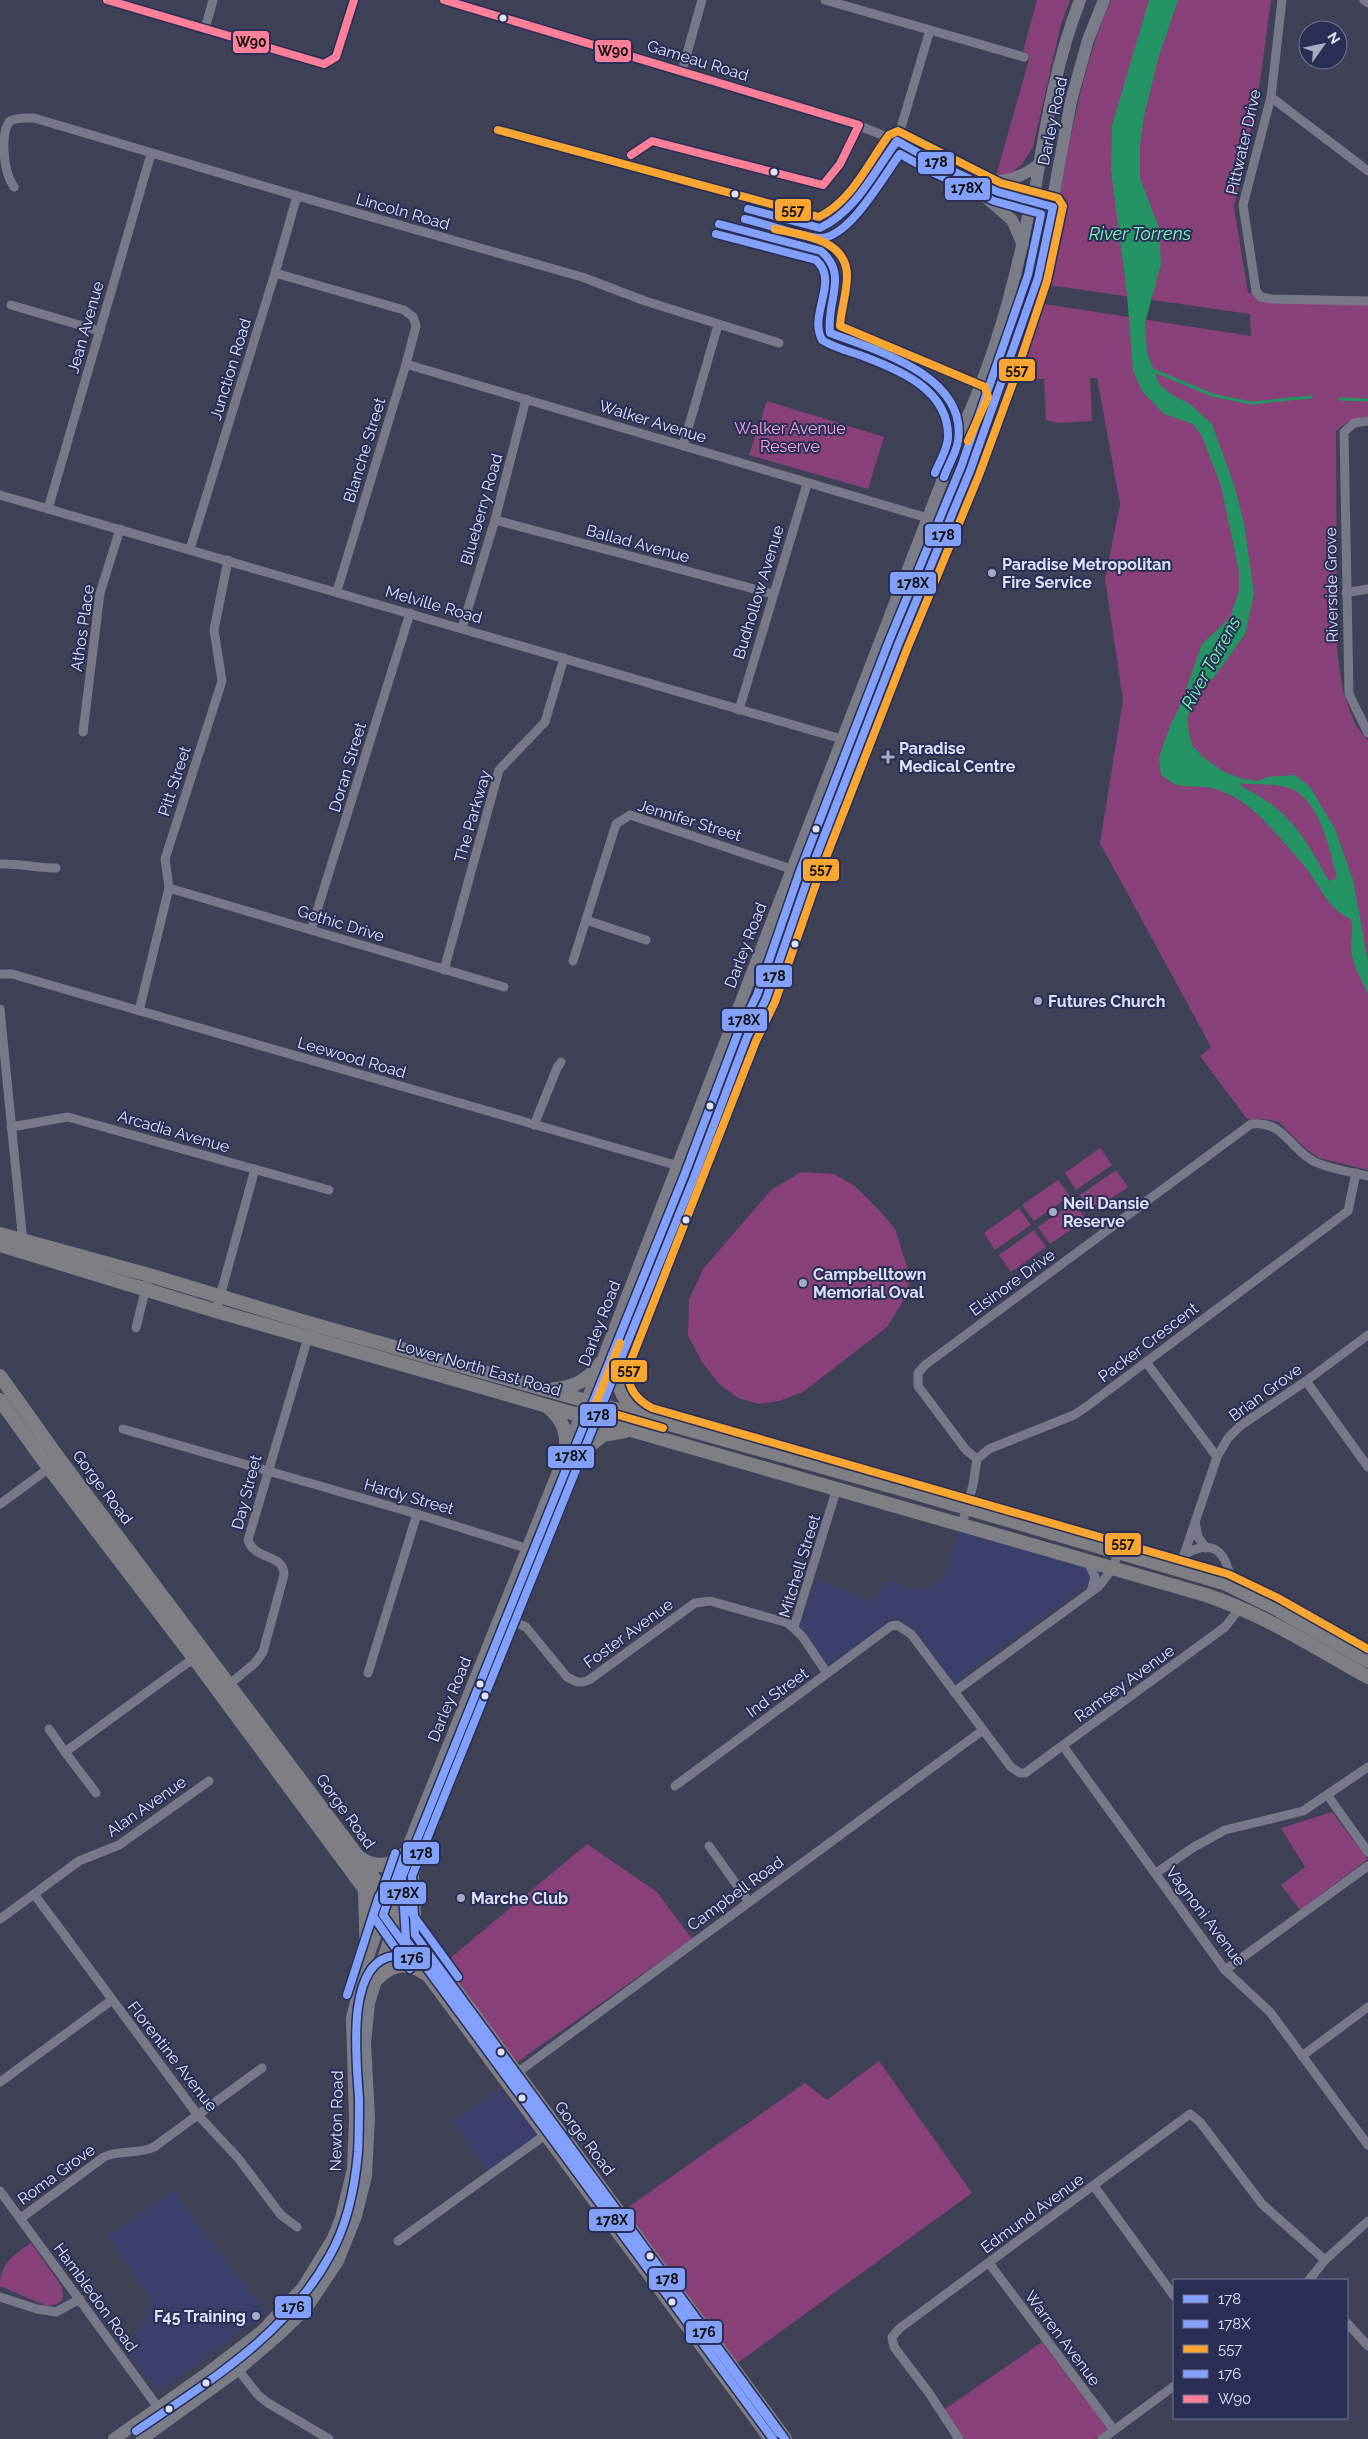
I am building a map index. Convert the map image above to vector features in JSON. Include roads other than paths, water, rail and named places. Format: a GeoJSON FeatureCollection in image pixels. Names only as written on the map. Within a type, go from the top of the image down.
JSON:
{"type":"FeatureCollection","features":[{"type":"Feature","properties":{"kind":"main road","name":"Darley Road"},"geometry":{"type":"LineString","coordinates":[[383,1915],[405,1854],[602,1362],[963,427],[978,394],[1007,305],[1023,245],[1063,51],[1080,0]]}},
{"type":"Feature","properties":{"kind":"main road","name":"Darley Road"},"geometry":{"type":"LineString","coordinates":[[393,1929],[412,1876],[514,1621],[696,1172],[747,1036],[766,999],[808,875],[1006,374],[1038,278],[1053,207],[1071,101],[1088,40],[1104,0]]}},
{"type":"Feature","properties":{"kind":"main road"},"geometry":{"type":"LineString","coordinates":[[970,179],[1002,182],[1023,174],[1038,165]]}},
{"type":"Feature","properties":{"kind":"main road"},"geometry":{"type":"LineString","coordinates":[[982,194],[1012,220],[1023,245]]}},
{"type":"Feature","properties":{"kind":"main road","name":"Lower North East Road"},"geometry":{"type":"LineString","coordinates":[[0,1234],[23,1246],[145,1289],[216,1310],[310,1330],[548,1389],[1178,1570],[1232,1587],[1273,1607],[1368,1661]]}},
{"type":"Feature","properties":{"kind":"main road","name":"Lower North East Road"},"geometry":{"type":"LineString","coordinates":[[0,1245],[23,1246],[149,1275],[220,1296],[310,1330],[543,1404],[1206,1595],[1240,1608],[1368,1677]]}},
{"type":"Feature","properties":{"kind":"main road"},"geometry":{"type":"LineString","coordinates":[[620,1360],[617,1376],[622,1394],[630,1406],[648,1417]]}},
{"type":"Feature","properties":{"kind":"main road"},"geometry":{"type":"LineString","coordinates":[[548,1389],[564,1388],[579,1383],[602,1362]]}},
{"type":"Feature","properties":{"kind":"main road","name":"Gorge Road"},"geometry":{"type":"LineString","coordinates":[[0,1376],[54,1464],[194,1658],[225,1688],[365,1890],[428,1977],[510,2077],[550,2131],[606,2218],[773,2436]]}},
{"type":"Feature","properties":{"kind":"main road","name":"Gorge Road"},"geometry":{"type":"LineString","coordinates":[[0,1400],[54,1464],[225,1688],[356,1854],[416,1935],[510,2077]]}},
{"type":"Feature","properties":{"kind":"main road"},"geometry":{"type":"LineString","coordinates":[[543,1404],[554,1411],[562,1424],[566,1436],[565,1454]]}},
{"type":"Feature","properties":{"kind":"main road"},"geometry":{"type":"LineString","coordinates":[[583,1451],[593,1441],[610,1432],[633,1430]]}},
{"type":"Feature","properties":{"kind":"main road"},"geometry":{"type":"LineString","coordinates":[[1206,1595],[1232,1587]]}},
{"type":"Feature","properties":{"kind":"main road"},"geometry":{"type":"LineString","coordinates":[[356,1854],[367,1863],[379,1866],[394,1863],[405,1854]]}},
{"type":"Feature","properties":{"kind":"main road"},"geometry":{"type":"LineString","coordinates":[[412,1876],[416,1935]]}},
{"type":"Feature","properties":{"kind":"main road"},"geometry":{"type":"LineString","coordinates":[[365,1890],[368,1960]]}},
{"type":"Feature","properties":{"kind":"main road","name":"Newton Road"},"geometry":{"type":"LineString","coordinates":[[114,2439],[228,2357],[262,2330],[303,2287],[320,2261],[341,2218],[349,2190],[354,2143],[352,2019],[368,1960],[383,1915]]}},
{"type":"Feature","properties":{"kind":"main road","name":"Newton Road"},"geometry":{"type":"LineString","coordinates":[[142,2439],[238,2370],[306,2309],[338,2261],[356,2216],[366,2176],[369,2117],[366,2020],[393,1929]]}},
{"type":"Feature","properties":{"kind":"main road"},"geometry":{"type":"LineString","coordinates":[[378,1978],[389,1968],[402,1965],[418,1968],[428,1977]]}},
{"type":"Feature","properties":{"kind":"main road","name":"Gorge Road"},"geometry":{"type":"LineString","coordinates":[[550,2131],[608,2198],[665,2276],[773,2436]]}},
{"type":"Feature","properties":{"kind":"main road"},"geometry":{"type":"LineString","coordinates":[[606,2218],[608,2198]]}},
{"type":"Feature","properties":{"kind":"main road"},"geometry":{"type":"LineString","coordinates":[[648,2275],[665,2276]]}},
{"type":"Feature","properties":{"kind":"street"},"geometry":{"type":"LineString","coordinates":[[107,0],[324,64],[336,57],[354,0]]}},
{"type":"Feature","properties":{"kind":"street"},"geometry":{"type":"LineString","coordinates":[[205,29],[213,0]]}},
{"type":"Feature","properties":{"kind":"street","name":"Gameau Road"},"geometry":{"type":"LineString","coordinates":[[444,0],[474,4],[682,71],[845,120],[897,141],[938,164],[998,192],[1031,203]]}},
{"type":"Feature","properties":{"kind":"street"},"geometry":{"type":"LineString","coordinates":[[682,71],[702,0]]}},
{"type":"Feature","properties":{"kind":"street"},"geometry":{"type":"LineString","coordinates":[[825,0],[1024,57]]}},
{"type":"Feature","properties":{"kind":"street","name":"Pittwater Drive"},"geometry":{"type":"LineString","coordinates":[[1282,0],[1271,97],[1243,205],[1256,291],[1261,297],[1271,299],[1368,301]]}},
{"type":"Feature","properties":{"kind":"street"},"geometry":{"type":"LineString","coordinates":[[1364,0],[1368,3]]}},
{"type":"Feature","properties":{"kind":"street"},"geometry":{"type":"LineString","coordinates":[[897,141],[930,30]]}},
{"type":"Feature","properties":{"kind":"street"},"geometry":{"type":"LineString","coordinates":[[1271,97],[1368,171]]}},
{"type":"Feature","properties":{"kind":"street","name":"Lincoln Road"},"geometry":{"type":"LineString","coordinates":[[14,187],[5,175],[2,164],[1,134],[6,125],[16,118],[34,118],[151,154],[582,277],[645,301],[718,325],[779,342]]}},
{"type":"Feature","properties":{"kind":"street","name":"Jean Avenue"},"geometry":{"type":"LineString","coordinates":[[48,509],[151,154]]}},
{"type":"Feature","properties":{"kind":"street","name":"Gameau Road"},"geometry":{"type":"LineString","coordinates":[[938,164],[982,194],[1001,201],[1053,207]]}},
{"type":"Feature","properties":{"kind":"street","name":"Junction Road"},"geometry":{"type":"LineString","coordinates":[[190,550],[275,274],[297,196]]}},
{"type":"Feature","properties":{"kind":"street","name":"Blanche Street"},"geometry":{"type":"LineString","coordinates":[[275,274],[404,310],[413,317],[416,326],[337,591]]}},
{"type":"Feature","properties":{"kind":"street"},"geometry":{"type":"LineString","coordinates":[[11,305],[100,331]]}},
{"type":"Feature","properties":{"kind":"street"},"geometry":{"type":"LineString","coordinates":[[683,446],[718,325]]}},
{"type":"Feature","properties":{"kind":"street","name":"Walker Avenue"},"geometry":{"type":"LineString","coordinates":[[406,364],[526,398],[807,484],[948,524]]}},
{"type":"Feature","properties":{"kind":"street","name":"Blueberry Road"},"geometry":{"type":"LineString","coordinates":[[462,628],[496,520],[526,398]]}},
{"type":"Feature","properties":{"kind":"street","name":"Riverside Grove"},"geometry":{"type":"LineString","coordinates":[[1368,421],[1354,423],[1344,432],[1349,694],[1368,733]]}},
{"type":"Feature","properties":{"kind":"street","name":"Budhollow Avenue"},"geometry":{"type":"LineString","coordinates":[[739,710],[807,484]]}},
{"type":"Feature","properties":{"kind":"street","name":"Melville Road"},"geometry":{"type":"LineString","coordinates":[[0,495],[410,612],[859,744]]}},
{"type":"Feature","properties":{"kind":"street","name":"Ballad Avenue"},"geometry":{"type":"LineString","coordinates":[[496,520],[773,594]]}},
{"type":"Feature","properties":{"kind":"street","name":"Athos Place"},"geometry":{"type":"LineString","coordinates":[[83,732],[100,593],[120,529]]}},
{"type":"Feature","properties":{"kind":"street","name":"Pitt Street"},"geometry":{"type":"LineString","coordinates":[[139,1011],[169,888],[165,859],[222,681],[214,630],[228,560]]}},
{"type":"Feature","properties":{"kind":"street"},"geometry":{"type":"LineString","coordinates":[[1346,593],[1368,589]]}},
{"type":"Feature","properties":{"kind":"street","name":"Doran Street"},"geometry":{"type":"LineString","coordinates":[[311,930],[410,612]]}},
{"type":"Feature","properties":{"kind":"street","name":"The Parkway"},"geometry":{"type":"LineString","coordinates":[[444,970],[499,770],[545,722],[564,658]]}},
{"type":"Feature","properties":{"kind":"street","name":"Jennifer Street"},"geometry":{"type":"LineString","coordinates":[[573,961],[616,824],[630,815],[808,875]]}},
{"type":"Feature","properties":{"kind":"street"},"geometry":{"type":"LineString","coordinates":[[0,864],[18,863],[38,868],[56,868]]}},
{"type":"Feature","properties":{"kind":"street","name":"Gothic Drive"},"geometry":{"type":"LineString","coordinates":[[169,888],[504,987]]}},
{"type":"Feature","properties":{"kind":"street"},"geometry":{"type":"LineString","coordinates":[[586,920],[646,940]]}},
{"type":"Feature","properties":{"kind":"street","name":"Leewood Road"},"geometry":{"type":"LineString","coordinates":[[0,974],[12,974],[696,1172]]}},
{"type":"Feature","properties":{"kind":"street"},"geometry":{"type":"LineString","coordinates":[[0,1009],[1,1040],[23,1246]]}},
{"type":"Feature","properties":{"kind":"street"},"geometry":{"type":"LineString","coordinates":[[534,1125],[561,1062]]}},
{"type":"Feature","properties":{"kind":"street","name":"Arcadia Avenue"},"geometry":{"type":"LineString","coordinates":[[11,1127],[68,1116],[328,1190]]}},
{"type":"Feature","properties":{"kind":"street","name":"Elsinore Drive"},"geometry":{"type":"LineString","coordinates":[[977,1459],[966,1450],[918,1386],[918,1373],[925,1365],[1251,1124],[1262,1122],[1275,1126],[1302,1154],[1316,1162],[1356,1173]]}},
{"type":"Feature","properties":{"kind":"street"},"geometry":{"type":"LineString","coordinates":[[216,1310],[255,1169]]}},
{"type":"Feature","properties":{"kind":"street"},"geometry":{"type":"LineString","coordinates":[[1356,1173],[1368,1176]]}},
{"type":"Feature","properties":{"kind":"street","name":"Packer Crescent"},"geometry":{"type":"LineString","coordinates":[[977,1459],[989,1449],[1074,1415],[1348,1210],[1356,1173]]}},
{"type":"Feature","properties":{"kind":"street"},"geometry":{"type":"LineString","coordinates":[[136,1328],[149,1275]]}},
{"type":"Feature","properties":{"kind":"street","name":"Day Street"},"geometry":{"type":"LineString","coordinates":[[225,1688],[254,1663],[263,1652],[284,1575],[284,1569],[279,1562],[254,1552],[248,1540],[310,1330]]}},
{"type":"Feature","properties":{"kind":"street","name":"Brian Grove"},"geometry":{"type":"LineString","coordinates":[[1178,1570],[1217,1457],[1228,1438],[1240,1426],[1306,1381],[1368,1335]]}},
{"type":"Feature","properties":{"kind":"street"},"geometry":{"type":"LineString","coordinates":[[1146,1362],[1217,1457]]}},
{"type":"Feature","properties":{"kind":"street"},"geometry":{"type":"LineString","coordinates":[[1306,1381],[1368,1467]]}},
{"type":"Feature","properties":{"kind":"street","name":"Hardy Street"},"geometry":{"type":"LineString","coordinates":[[123,1429],[417,1514],[528,1547],[542,1553]]}},
{"type":"Feature","properties":{"kind":"street"},"geometry":{"type":"LineString","coordinates":[[962,1524],[977,1459]]}},
{"type":"Feature","properties":{"kind":"street"},"geometry":{"type":"LineString","coordinates":[[0,1504],[54,1464]]}},
{"type":"Feature","properties":{"kind":"street","name":"Mitchell Street"},"geometry":{"type":"LineString","coordinates":[[828,1673],[794,1627],[837,1488]]}},
{"type":"Feature","properties":{"kind":"street"},"geometry":{"type":"LineString","coordinates":[[368,1674],[417,1514]]}},
{"type":"Feature","properties":{"kind":"street"},"geometry":{"type":"LineString","coordinates":[[1195,1522],[1198,1537],[1206,1548]]}},
{"type":"Feature","properties":{"kind":"street"},"geometry":{"type":"LineString","coordinates":[[1184,1555],[1194,1550],[1206,1548],[1219,1552],[1226,1560],[1232,1587]]}},
{"type":"Feature","properties":{"kind":"street"},"geometry":{"type":"LineString","coordinates":[[983,1730],[954,1692],[1091,1592],[1113,1568],[1118,1552]]}},
{"type":"Feature","properties":{"kind":"street"},"geometry":{"type":"LineString","coordinates":[[1088,1560],[1094,1577],[1091,1592]]}},
{"type":"Feature","properties":{"kind":"street","name":"Foster Avenue"},"geometry":{"type":"LineString","coordinates":[[500,1616],[514,1621],[535,1636],[567,1677],[582,1683],[688,1608],[702,1601],[720,1602],[788,1623],[794,1627]]}},
{"type":"Feature","properties":{"kind":"street","name":"Ramsey Avenue"},"geometry":{"type":"LineString","coordinates":[[983,1730],[1011,1768],[1020,1773],[1031,1770],[1225,1627],[1240,1608]]}},
{"type":"Feature","properties":{"kind":"street","name":"Ind Street"},"geometry":{"type":"LineString","coordinates":[[675,1786],[891,1626],[897,1625],[911,1634],[954,1692]]}},
{"type":"Feature","properties":{"kind":"street"},"geometry":{"type":"LineString","coordinates":[[65,1752],[194,1658]]}},
{"type":"Feature","properties":{"kind":"street"},"geometry":{"type":"LineString","coordinates":[[49,1730],[96,1794]]}},
{"type":"Feature","properties":{"kind":"street","name":"Campbell Road"},"geometry":{"type":"LineString","coordinates":[[510,2077],[983,1730]]}},
{"type":"Feature","properties":{"kind":"street","name":"Vagnoni Avenue"},"geometry":{"type":"LineString","coordinates":[[1063,1746],[1225,1970],[1260,2001],[1368,2145]]}},
{"type":"Feature","properties":{"kind":"street"},"geometry":{"type":"LineString","coordinates":[[1156,1873],[1194,1847],[1225,1830],[1303,1811],[1328,1796],[1368,1767]]}},
{"type":"Feature","properties":{"kind":"street","name":"Alan Avenue"},"geometry":{"type":"LineString","coordinates":[[0,1919],[79,1861],[119,1845],[209,1781]]}},
{"type":"Feature","properties":{"kind":"street"},"geometry":{"type":"LineString","coordinates":[[1328,1796],[1368,1852]]}},
{"type":"Feature","properties":{"kind":"street"},"geometry":{"type":"LineString","coordinates":[[709,1846],[749,1902]]}},
{"type":"Feature","properties":{"kind":"street"},"geometry":{"type":"LineString","coordinates":[[1225,1970],[1368,1866]]}},
{"type":"Feature","properties":{"kind":"street","name":"Florentine Avenue"},"geometry":{"type":"LineString","coordinates":[[34,1894],[197,2114],[238,2158],[281,2214],[297,2227]]}},
{"type":"Feature","properties":{"kind":"street"},"geometry":{"type":"LineString","coordinates":[[0,2082],[112,2000]]}},
{"type":"Feature","properties":{"kind":"street"},"geometry":{"type":"LineString","coordinates":[[1302,2056],[1368,2007]]}},
{"type":"Feature","properties":{"kind":"street","name":"Roma Grove"},"geometry":{"type":"LineString","coordinates":[[21,2218],[104,2157],[113,2153],[147,2150],[262,2068]]}},
{"type":"Feature","properties":{"kind":"street","name":"Edmund Avenue"},"geometry":{"type":"LineString","coordinates":[[959,2439],[929,2392],[894,2347],[892,2337],[900,2328],[1190,2114],[1200,2122],[1262,2204],[1326,2260]]}},
{"type":"Feature","properties":{"kind":"street"},"geometry":{"type":"LineString","coordinates":[[398,2241],[550,2131]]}},
{"type":"Feature","properties":{"kind":"street"},"geometry":{"type":"LineString","coordinates":[[1094,2186],[1173,2295]]}},
{"type":"Feature","properties":{"kind":"street","name":"Hambledon Road"},"geometry":{"type":"LineString","coordinates":[[0,2191],[168,2421]]}},
{"type":"Feature","properties":{"kind":"street"},"geometry":{"type":"LineString","coordinates":[[1310,2279],[1326,2260],[1368,2221]]}},
{"type":"Feature","properties":{"kind":"street","name":"Warren Avenue"},"geometry":{"type":"LineString","coordinates":[[989,2263],[1114,2430]]}},
{"type":"Feature","properties":{"kind":"street"},"geometry":{"type":"LineString","coordinates":[[0,2298],[37,2309],[56,2312],[80,2299]]}},
{"type":"Feature","properties":{"kind":"street"},"geometry":{"type":"LineString","coordinates":[[1348,2324],[1368,2346]]}},
{"type":"Feature","properties":{"kind":"street"},"geometry":{"type":"LineString","coordinates":[[228,2357],[268,2403],[312,2435],[329,2439]]}},
{"type":"Feature","properties":{"kind":"street"},"geometry":{"type":"LineString","coordinates":[[1102,2439],[1173,2387]]}},
{"type":"Feature","properties":{"kind":"water","name":"River Torrens"},"geometry":{"type":"Polygon","coordinates":[[[1149,0],[1178,0],[1158,59],[1144,116],[1140,144],[1140,178],[1159,228],[1161,264],[1145,323],[1147,352],[1159,384],[1172,395],[1190,404],[1212,424],[1234,485],[1244,523],[1254,594],[1245,634],[1214,677],[1197,695],[1187,718],[1189,734],[1192,745],[1204,758],[1224,772],[1240,778],[1258,781],[1267,777],[1295,775],[1310,787],[1335,829],[1353,880],[1368,961],[1368,994],[1353,960],[1351,919],[1335,909],[1308,870],[1273,830],[1241,801],[1228,794],[1210,788],[1177,785],[1161,775],[1159,757],[1170,726],[1180,706],[1202,644],[1230,618],[1239,591],[1239,571],[1221,486],[1202,436],[1193,424],[1164,414],[1142,391],[1133,371],[1127,294],[1111,170],[1112,125],[1149,0]],[[1240,783],[1241,786],[1272,805],[1294,826],[1303,837],[1329,881],[1337,878],[1318,817],[1303,797],[1294,790],[1281,786],[1240,783]]]}},
{"type":"Feature","properties":{"kind":"waterway"},"geometry":{"type":"LineString","coordinates":[[1148,368],[1212,395],[1251,403],[1311,397]]}},
{"type":"Feature","properties":{"kind":"waterway"},"geometry":{"type":"LineString","coordinates":[[1340,399],[1368,400]]}},
{"type":"Feature","properties":{"kind":"place","name":"Paradise Metropolitan Fire Service"},"geometry":{"type":"Point","coordinates":[992,573]}},
{"type":"Feature","properties":{"kind":"place","name":"Paradise Medical Centre"},"geometry":{"type":"Point","coordinates":[888,757]}},
{"type":"Feature","properties":{"kind":"place","name":"Futures Church"},"geometry":{"type":"Point","coordinates":[1038,1001]}},
{"type":"Feature","properties":{"kind":"place","name":"Neil Dansie Reserve"},"geometry":{"type":"Point","coordinates":[1053,1212]}},
{"type":"Feature","properties":{"kind":"place","name":"Campbelltown Memorial Oval"},"geometry":{"type":"Point","coordinates":[803,1283]}},
{"type":"Feature","properties":{"kind":"place","name":"Marche Club"},"geometry":{"type":"Point","coordinates":[461,1898]}},
{"type":"Feature","properties":{"kind":"place","name":"F45 Training"},"geometry":{"type":"Point","coordinates":[256,2316]}},
{"type":"Feature","properties":{"kind":"park label","name":"Walker Avenue Reserve"},"geometry":{"type":"Point","coordinates":[790,437]}}]}
